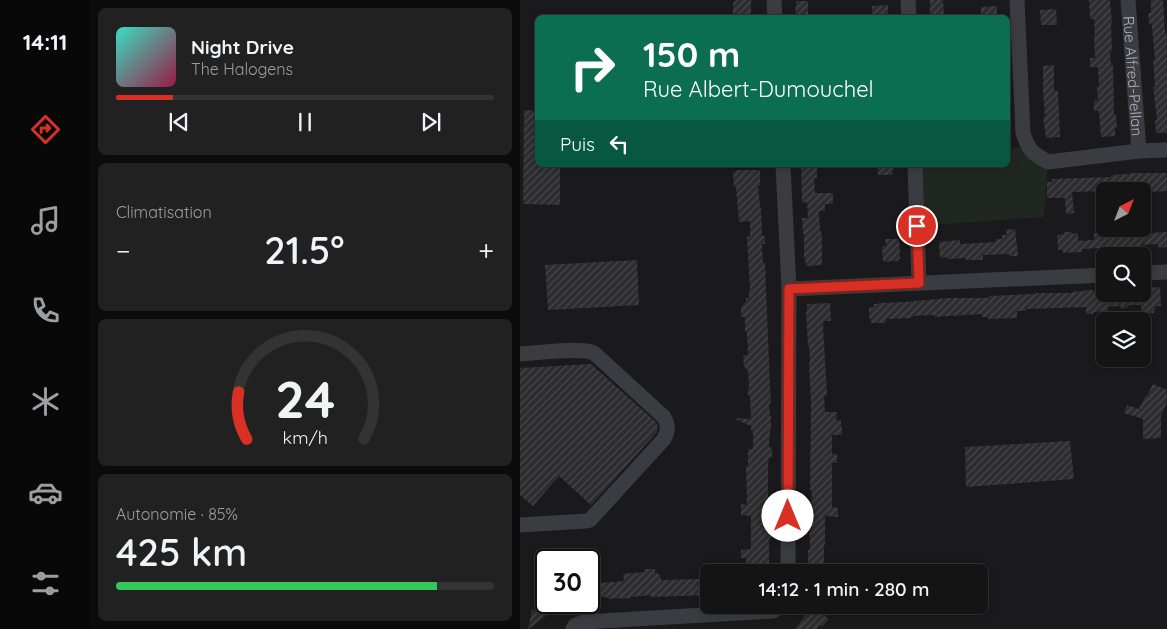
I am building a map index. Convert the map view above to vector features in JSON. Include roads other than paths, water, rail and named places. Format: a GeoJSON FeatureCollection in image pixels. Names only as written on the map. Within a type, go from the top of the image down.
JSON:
{"type":"FeatureCollection","features":[{"type":"Feature","properties":{"kind":"street"},"geometry":{"type":"LineString","coordinates":[[774,0],[775,15]]}},
{"type":"Feature","properties":{"kind":"street"},"geometry":{"type":"LineString","coordinates":[[908,0],[909,15]]}},
{"type":"Feature","properties":{"kind":"street"},"geometry":{"type":"LineString","coordinates":[[1017,0],[1023,133],[1027,146],[1035,155],[1048,162],[1139,151],[1167,150]]}},
{"type":"Feature","properties":{"kind":"street","name":"Rue Alfred-Pellan"},"geometry":{"type":"LineString","coordinates":[[1128,0],[1139,151]]}},
{"type":"Feature","properties":{"kind":"street"},"geometry":{"type":"LineString","coordinates":[[783,167],[789,289],[788,564]]}},
{"type":"Feature","properties":{"kind":"street"},"geometry":{"type":"LineString","coordinates":[[914,167],[919,283]]}},
{"type":"Feature","properties":{"kind":"street"},"geometry":{"type":"LineString","coordinates":[[1151,273],[1167,272]]}},
{"type":"Feature","properties":{"kind":"street"},"geometry":{"type":"LineString","coordinates":[[789,289],[1096,275]]}},
{"type":"Feature","properties":{"kind":"street"},"geometry":{"type":"LineString","coordinates":[[520,354],[580,351],[594,353],[664,417],[668,433],[590,520],[520,525]]}},
{"type":"Feature","properties":{"kind":"street"},"geometry":{"type":"LineString","coordinates":[[573,629],[575,625],[584,622],[721,614]]}}]}
